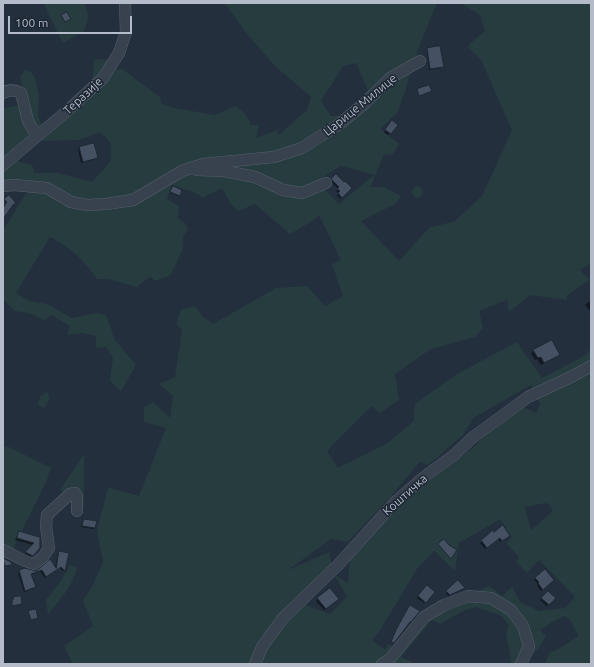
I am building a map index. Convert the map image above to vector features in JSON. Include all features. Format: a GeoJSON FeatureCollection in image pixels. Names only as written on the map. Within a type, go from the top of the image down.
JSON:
{"type":"FeatureCollection","features":[{"type":"Feature","properties":{"kind":"street","name":"Теразије"},"geometry":{"type":"LineString","coordinates":[[3,165],[104,78],[119,53],[126,32],[125,3]]}},
{"type":"Feature","properties":{"kind":"street","name":"Царице Милице"},"geometry":{"type":"LineString","coordinates":[[3,186],[14,185],[47,188],[71,202],[87,205],[133,200],[182,171],[202,164],[274,157],[302,148],[338,125],[359,108],[390,78],[420,61]]}},
{"type":"Feature","properties":{"kind":"street"},"geometry":{"type":"LineString","coordinates":[[3,93],[13,90],[21,93],[28,121],[37,136]]}},
{"type":"Feature","properties":{"kind":"street"},"geometry":{"type":"LineString","coordinates":[[182,171],[224,171],[255,177],[283,190],[302,193],[326,183]]}},
{"type":"Feature","properties":{"kind":"street","name":"Коштичка"},"geometry":{"type":"LineString","coordinates":[[255,664],[262,646],[283,618],[338,565],[395,502],[424,477],[454,455],[472,438],[528,397],[591,366]]}},
{"type":"Feature","properties":{"kind":"street"},"geometry":{"type":"LineString","coordinates":[[3,550],[22,561],[34,564],[43,557],[49,548],[46,515],[70,494],[75,493],[77,497],[77,511]]}},
{"type":"Feature","properties":{"kind":"street"},"geometry":{"type":"LineString","coordinates":[[382,664],[389,660],[424,617],[444,606],[468,596],[491,598],[511,610],[523,626],[529,646],[521,664]]}},
{"type":"Feature","properties":{"kind":"green space"},"geometry":{"type":"Polygon","coordinates":[[[43,3],[84,3],[89,16],[84,31],[63,43],[43,3]]]}},
{"type":"Feature","properties":{"kind":"green space"},"geometry":{"type":"Polygon","coordinates":[[[225,3],[437,3],[414,59],[405,92],[397,113],[380,129],[399,144],[393,154],[384,155],[371,187],[384,187],[401,196],[395,204],[361,221],[399,261],[429,228],[455,221],[482,196],[512,130],[481,60],[467,46],[485,31],[480,15],[460,3],[591,3],[591,263],[580,270],[590,280],[567,295],[567,300],[530,295],[509,312],[507,300],[479,311],[483,328],[475,337],[431,349],[395,374],[399,400],[380,413],[371,406],[327,451],[338,468],[386,444],[414,421],[414,409],[416,403],[457,374],[517,342],[542,378],[586,355],[591,348],[591,664],[545,664],[549,653],[562,647],[578,636],[571,621],[565,616],[540,630],[546,636],[528,662],[532,664],[510,664],[511,661],[506,633],[509,626],[502,616],[476,607],[465,610],[440,624],[432,620],[401,657],[411,661],[412,664],[73,664],[64,646],[93,626],[83,600],[93,585],[103,562],[97,531],[108,487],[139,496],[166,428],[144,422],[144,407],[153,402],[170,418],[173,396],[159,384],[175,377],[182,330],[176,324],[181,310],[195,306],[203,317],[213,324],[276,288],[307,286],[325,306],[343,296],[332,264],[341,260],[319,215],[314,220],[290,234],[255,204],[238,211],[230,203],[222,188],[202,198],[198,194],[172,185],[167,199],[179,206],[178,218],[185,223],[188,229],[183,237],[183,248],[171,275],[156,281],[150,277],[137,287],[108,279],[97,279],[76,255],[50,237],[16,293],[29,301],[47,304],[72,318],[97,313],[106,315],[115,340],[136,365],[121,391],[110,381],[113,358],[106,347],[96,348],[96,336],[82,333],[67,335],[70,326],[51,315],[44,321],[30,314],[14,311],[3,299],[3,230],[27,192],[3,190],[3,108],[27,104],[20,77],[25,70],[31,72],[35,78],[39,96],[38,114],[42,128],[12,155],[20,162],[32,165],[35,173],[58,173],[92,182],[111,161],[111,143],[100,132],[79,140],[38,141],[113,70],[122,69],[160,97],[161,103],[174,108],[215,115],[235,106],[245,113],[251,125],[259,125],[256,138],[277,130],[279,135],[307,110],[311,97],[275,66],[247,34],[225,3]],[[356,63],[343,66],[321,101],[331,116],[341,116],[368,90],[356,63]],[[340,166],[317,181],[339,204],[374,175],[340,166]],[[531,385],[473,418],[463,435],[428,465],[420,462],[348,542],[331,539],[288,570],[329,552],[334,574],[348,583],[350,557],[401,503],[471,449],[494,428],[523,407],[536,413],[540,405],[531,385]],[[545,503],[525,507],[531,530],[553,511],[550,505],[545,503]],[[500,519],[459,543],[455,571],[434,551],[417,569],[379,632],[372,640],[385,650],[388,644],[395,648],[424,614],[489,586],[502,596],[512,587],[520,602],[539,611],[565,608],[575,597],[539,560],[527,573],[516,562],[519,557],[506,543],[512,538],[500,519]],[[334,574],[306,605],[330,614],[347,597],[334,574]]]}},
{"type":"Feature","properties":{"kind":"green space"},"geometry":{"type":"Polygon","coordinates":[[[94,59],[112,60],[92,87],[94,59]]]}},
{"type":"Feature","properties":{"kind":"green space"},"geometry":{"type":"Polygon","coordinates":[[[415,187],[419,187],[421,188],[421,196],[415,197],[412,194],[412,190],[415,187]]]}},
{"type":"Feature","properties":{"kind":"green space"},"geometry":{"type":"Polygon","coordinates":[[[47,392],[50,399],[44,408],[38,405],[40,396],[47,392]]]}},
{"type":"Feature","properties":{"kind":"green space"},"geometry":{"type":"Polygon","coordinates":[[[3,446],[9,447],[51,468],[46,482],[13,549],[3,544],[3,446]]]}},
{"type":"Feature","properties":{"kind":"green space"},"geometry":{"type":"Polygon","coordinates":[[[84,454],[84,507],[60,490],[84,454]]]}},
{"type":"Feature","properties":{"kind":"green space"},"geometry":{"type":"Polygon","coordinates":[[[70,565],[77,568],[72,582],[48,614],[46,600],[60,582],[70,565]]]}},
{"type":"Feature","properties":{"kind":"building"},"geometry":{"type":"Polygon","coordinates":[[[67,12],[71,19],[65,22],[61,15],[67,12]]]}},
{"type":"Feature","properties":{"kind":"building"},"geometry":{"type":"Polygon","coordinates":[[[440,46],[444,67],[430,69],[427,48],[440,46]]]}},
{"type":"Feature","properties":{"kind":"building"},"geometry":{"type":"Polygon","coordinates":[[[429,85],[432,91],[419,96],[417,89],[429,85]]]}},
{"type":"Feature","properties":{"kind":"building"},"geometry":{"type":"Polygon","coordinates":[[[392,120],[398,125],[391,134],[385,130],[392,120]]]}},
{"type":"Feature","properties":{"kind":"building"},"geometry":{"type":"Polygon","coordinates":[[[94,143],[98,158],[83,162],[79,147],[94,143]]]}},
{"type":"Feature","properties":{"kind":"building"},"geometry":{"type":"Polygon","coordinates":[[[336,174],[352,188],[342,198],[338,193],[340,191],[337,189],[339,187],[331,179],[336,174]]]}},
{"type":"Feature","properties":{"kind":"building"},"geometry":{"type":"Polygon","coordinates":[[[173,186],[182,190],[180,196],[170,192],[173,186]]]}},
{"type":"Feature","properties":{"kind":"building"},"geometry":{"type":"Polygon","coordinates":[[[9,195],[16,203],[3,219],[3,208],[7,202],[4,199],[9,195]]]}},
{"type":"Feature","properties":{"kind":"building"},"geometry":{"type":"Polygon","coordinates":[[[552,340],[560,355],[544,363],[541,357],[538,358],[533,350],[552,340]]]}},
{"type":"Feature","properties":{"kind":"building"},"geometry":{"type":"Polygon","coordinates":[[[84,519],[97,521],[95,528],[82,526],[84,519]]]}},
{"type":"Feature","properties":{"kind":"building"},"geometry":{"type":"Polygon","coordinates":[[[503,525],[510,536],[502,541],[500,538],[487,548],[481,540],[493,530],[494,532],[503,525]]]}},
{"type":"Feature","properties":{"kind":"building"},"geometry":{"type":"Polygon","coordinates":[[[19,531],[39,537],[40,536],[40,548],[33,556],[25,552],[34,543],[17,538],[19,531]]]}},
{"type":"Feature","properties":{"kind":"building"},"geometry":{"type":"Polygon","coordinates":[[[444,539],[449,545],[457,550],[451,559],[438,544],[444,539]]]}},
{"type":"Feature","properties":{"kind":"building"},"geometry":{"type":"Polygon","coordinates":[[[59,551],[69,553],[65,571],[61,567],[46,577],[42,570],[31,574],[36,587],[25,591],[19,570],[25,568],[36,571],[50,559],[56,568],[59,551]]]}},
{"type":"Feature","properties":{"kind":"building"},"geometry":{"type":"Polygon","coordinates":[[[3,558],[11,562],[12,565],[5,566],[3,558]]]}},
{"type":"Feature","properties":{"kind":"building"},"geometry":{"type":"Polygon","coordinates":[[[545,569],[554,580],[543,590],[535,578],[545,569]]]}},
{"type":"Feature","properties":{"kind":"building"},"geometry":{"type":"Polygon","coordinates":[[[458,580],[465,588],[450,595],[446,591],[458,580]]]}},
{"type":"Feature","properties":{"kind":"building"},"geometry":{"type":"Polygon","coordinates":[[[427,585],[435,592],[426,603],[418,596],[427,585]]]}},
{"type":"Feature","properties":{"kind":"building"},"geometry":{"type":"Polygon","coordinates":[[[330,588],[339,599],[326,609],[317,598],[330,588]]]}},
{"type":"Feature","properties":{"kind":"building"},"geometry":{"type":"Polygon","coordinates":[[[548,591],[556,598],[549,605],[541,598],[548,591]]]}},
{"type":"Feature","properties":{"kind":"building"},"geometry":{"type":"Polygon","coordinates":[[[21,596],[22,604],[12,606],[12,599],[14,599],[13,597],[21,596]]]}},
{"type":"Feature","properties":{"kind":"building"},"geometry":{"type":"Polygon","coordinates":[[[410,605],[420,611],[394,643],[391,642],[396,630],[410,605]]]}},
{"type":"Feature","properties":{"kind":"building"},"geometry":{"type":"Polygon","coordinates":[[[36,609],[38,618],[31,620],[28,611],[36,609]]]}}]}
